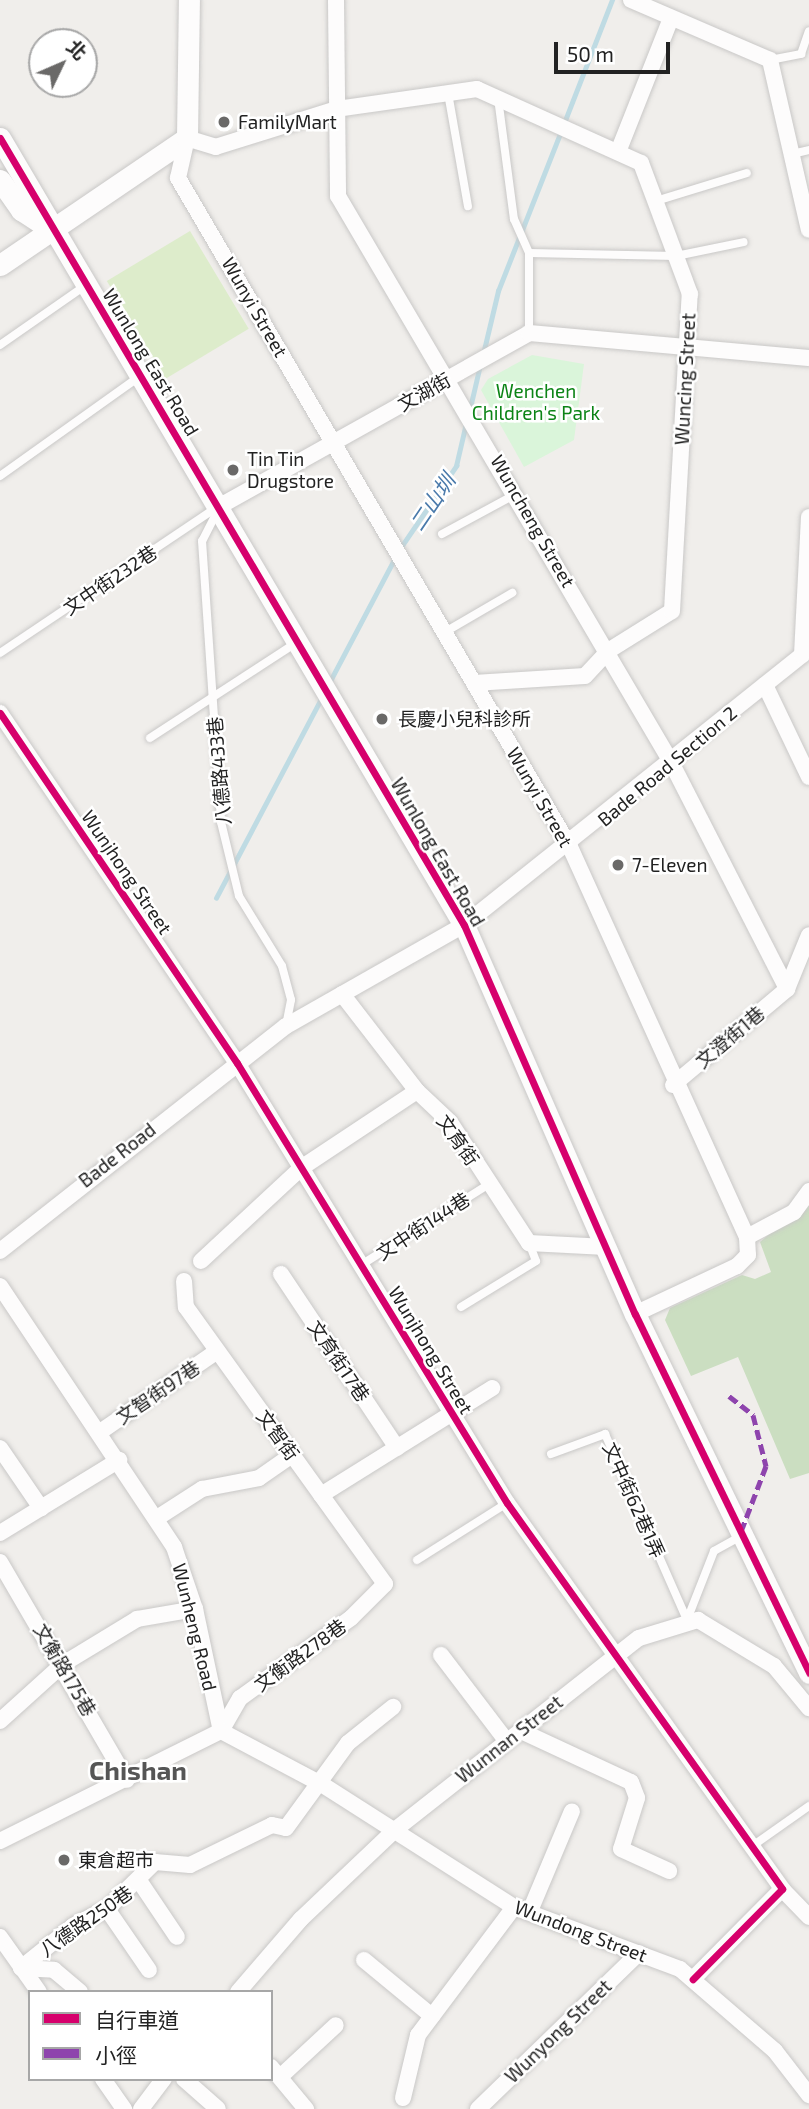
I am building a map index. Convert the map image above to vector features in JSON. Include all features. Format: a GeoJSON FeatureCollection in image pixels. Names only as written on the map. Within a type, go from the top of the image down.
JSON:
{"type":"FeatureCollection","features":[{"type":"Feature","properties":{"kind":"street"},"geometry":{"type":"LineString","coordinates":[[0,265],[187,138],[189,0]]}},
{"type":"Feature","properties":{"kind":"street","name":"Wuncheng Street"},"geometry":{"type":"LineString","coordinates":[[336,0],[338,196],[474,418],[671,762],[788,989]]}},
{"type":"Feature","properties":{"kind":"street"},"geometry":{"type":"LineString","coordinates":[[631,0],[770,60],[809,230]]}},
{"type":"Feature","properties":{"kind":"street"},"geometry":{"type":"LineString","coordinates":[[618,152],[671,18]]}},
{"type":"Feature","properties":{"kind":"street","name":"Wuncing Street"},"geometry":{"type":"LineString","coordinates":[[187,138],[216,147],[337,109],[477,89],[641,163],[690,294],[672,611],[608,651],[586,676],[474,683]]}},
{"type":"Feature","properties":{"kind":"street"},"geometry":{"type":"LineString","coordinates":[[0,138],[39,196],[52,230]]}},
{"type":"Feature","properties":{"kind":"street","name":"Wunyi Street"},"geometry":{"type":"LineString","coordinates":[[187,138],[178,178],[569,846],[673,1085],[747,1237]]}},
{"type":"Feature","properties":{"kind":"street"},"geometry":{"type":"LineString","coordinates":[[0,180],[21,210],[52,230]]}},
{"type":"Feature","properties":{"kind":"street","name":"Wunlong East Road"},"geometry":{"type":"LineString","coordinates":[[52,230],[220,506],[464,925],[635,1314],[738,1537],[809,1673]]}},
{"type":"Feature","properties":{"kind":"street"},"geometry":{"type":"LineString","coordinates":[[529,333],[809,358]]}},
{"type":"Feature","properties":{"kind":"street","name":"文湖街"},"geometry":{"type":"LineString","coordinates":[[220,506],[529,333]]}},
{"type":"Feature","properties":{"kind":"street","name":"Bade Road Section 2"},"geometry":{"type":"LineString","coordinates":[[237,1063],[286,1026],[464,925],[569,846],[802,655],[809,517]]}},
{"type":"Feature","properties":{"kind":"street"},"geometry":{"type":"LineString","coordinates":[[765,685],[809,776]]}},
{"type":"Feature","properties":{"kind":"street","name":"Wunjhong Street"},"geometry":{"type":"LineString","coordinates":[[0,713],[237,1063],[507,1503],[751,1847],[782,1889],[803,1900],[809,1917]]}},
{"type":"Feature","properties":{"kind":"street"},"geometry":{"type":"LineString","coordinates":[[788,989],[809,935]]}},
{"type":"Feature","properties":{"kind":"street","name":"文澄街1巷"},"geometry":{"type":"LineString","coordinates":[[673,1085],[788,989]]}},
{"type":"Feature","properties":{"kind":"street","name":"文育街"},"geometry":{"type":"LineString","coordinates":[[342,994],[417,1091],[450,1122],[486,1186],[528,1243]]}},
{"type":"Feature","properties":{"kind":"street","name":"Bade Road"},"geometry":{"type":"LineString","coordinates":[[0,1251],[237,1063]]}},
{"type":"Feature","properties":{"kind":"street"},"geometry":{"type":"LineString","coordinates":[[201,1261],[301,1168],[417,1091]]}},
{"type":"Feature","properties":{"kind":"street"},"geometry":{"type":"LineString","coordinates":[[635,1314],[737,1266],[748,1255],[747,1237],[794,1212],[809,1191]]}},
{"type":"Feature","properties":{"kind":"street"},"geometry":{"type":"LineString","coordinates":[[528,1243],[606,1247]]}},
{"type":"Feature","properties":{"kind":"street","name":"文育街17巷"},"geometry":{"type":"LineString","coordinates":[[281,1274],[397,1448]]}},
{"type":"Feature","properties":{"kind":"street","name":"文智街"},"geometry":{"type":"LineString","coordinates":[[184,1281],[186,1307],[385,1584]]}},
{"type":"Feature","properties":{"kind":"street","name":"Wunheng Road"},"geometry":{"type":"LineString","coordinates":[[0,1286],[157,1518],[195,1609],[221,1731]]}},
{"type":"Feature","properties":{"kind":"street","name":"文智街97巷"},"geometry":{"type":"LineString","coordinates":[[100,1432],[216,1352]]}},
{"type":"Feature","properties":{"kind":"street"},"geometry":{"type":"LineString","coordinates":[[321,1495],[492,1388]]}},
{"type":"Feature","properties":{"kind":"street"},"geometry":{"type":"LineString","coordinates":[[0,1448],[41,1508]]}},
{"type":"Feature","properties":{"kind":"street"},"geometry":{"type":"LineString","coordinates":[[157,1518],[202,1489],[259,1478],[292,1455]]}},
{"type":"Feature","properties":{"kind":"street"},"geometry":{"type":"LineString","coordinates":[[0,1533],[118,1460]]}},
{"type":"Feature","properties":{"kind":"street","name":"文衡路175巷"},"geometry":{"type":"LineString","coordinates":[[0,1562],[63,1664],[128,1780]]}},
{"type":"Feature","properties":{"kind":"street","name":"文衡路278巷"},"geometry":{"type":"LineString","coordinates":[[221,1731],[240,1698],[351,1618],[385,1584]]}},
{"type":"Feature","properties":{"kind":"street"},"geometry":{"type":"LineString","coordinates":[[0,1721],[63,1664],[137,1619],[195,1609]]}},
{"type":"Feature","properties":{"kind":"street"},"geometry":{"type":"LineString","coordinates":[[687,1620],[739,1640],[774,1666],[809,1708]]}},
{"type":"Feature","properties":{"kind":"street","name":"Wunnan Street"},"geometry":{"type":"LineString","coordinates":[[240,1990],[301,1919],[396,1829],[505,1739],[521,1731],[639,1638],[687,1620]]}},
{"type":"Feature","properties":{"kind":"street"},"geometry":{"type":"LineString","coordinates":[[441,1655],[505,1739]]}},
{"type":"Feature","properties":{"kind":"street"},"geometry":{"type":"LineString","coordinates":[[323,1785],[348,1743],[393,1707]]}},
{"type":"Feature","properties":{"kind":"street"},"geometry":{"type":"LineString","coordinates":[[0,1841],[128,1780],[221,1731]]}},
{"type":"Feature","properties":{"kind":"street","name":"Wundong Street"},"geometry":{"type":"LineString","coordinates":[[221,1731],[323,1785],[396,1829],[514,1908],[530,1911],[639,1953],[693,1979],[775,2051],[809,2095]]}},
{"type":"Feature","properties":{"kind":"street"},"geometry":{"type":"LineString","coordinates":[[521,1731],[631,1782],[637,1798],[621,1849],[669,1871]]}},
{"type":"Feature","properties":{"kind":"street","name":"八德路250巷"},"geometry":{"type":"LineString","coordinates":[[21,1968],[72,1926],[107,1909],[140,1882],[155,1862],[190,1865],[272,1825],[286,1828],[323,1785]]}},
{"type":"Feature","properties":{"kind":"street"},"geometry":{"type":"LineString","coordinates":[[530,1911],[572,1811]]}},
{"type":"Feature","properties":{"kind":"street"},"geometry":{"type":"LineString","coordinates":[[140,1882],[177,1937]]}},
{"type":"Feature","properties":{"kind":"street"},"geometry":{"type":"LineString","coordinates":[[693,1979],[782,1889]]}},
{"type":"Feature","properties":{"kind":"street"},"geometry":{"type":"LineString","coordinates":[[403,2098],[411,2050],[432,2016],[514,1908]]}},
{"type":"Feature","properties":{"kind":"street"},"geometry":{"type":"LineString","coordinates":[[107,1909],[149,1970]]}},
{"type":"Feature","properties":{"kind":"street"},"geometry":{"type":"LineString","coordinates":[[0,1937],[37,1990]]}},
{"type":"Feature","properties":{"kind":"street","name":"Wunyong Street"},"geometry":{"type":"LineString","coordinates":[[478,2109],[639,1953]]}},
{"type":"Feature","properties":{"kind":"street"},"geometry":{"type":"LineString","coordinates":[[363,1961],[432,2016]]}},
{"type":"Feature","properties":{"kind":"street"},"geometry":{"type":"LineString","coordinates":[[21,1968],[54,1970],[78,1990]]}},
{"type":"Feature","properties":{"kind":"street"},"geometry":{"type":"LineString","coordinates":[[306,2109],[276,2072],[336,2025]]}},
{"type":"Feature","properties":{"kind":"street"},"geometry":{"type":"LineString","coordinates":[[104,2081],[124,2109]]}},
{"type":"Feature","properties":{"kind":"street"},"geometry":{"type":"LineString","coordinates":[[141,2109],[162,2081]]}},
{"type":"Feature","properties":{"kind":"street"},"geometry":{"type":"LineString","coordinates":[[186,2081],[218,2109]]}},
{"type":"Feature","properties":{"kind":"lane"},"geometry":{"type":"LineString","coordinates":[[770,60],[805,53],[809,31]]}},
{"type":"Feature","properties":{"kind":"lane"},"geometry":{"type":"LineString","coordinates":[[448,93],[468,206]]}},
{"type":"Feature","properties":{"kind":"lane"},"geometry":{"type":"LineString","coordinates":[[498,98],[517,226],[529,253],[529,333]]}},
{"type":"Feature","properties":{"kind":"lane"},"geometry":{"type":"LineString","coordinates":[[792,154],[809,150]]}},
{"type":"Feature","properties":{"kind":"lane"},"geometry":{"type":"LineString","coordinates":[[656,201],[747,173]]}},
{"type":"Feature","properties":{"kind":"lane"},"geometry":{"type":"LineString","coordinates":[[529,253],[676,256],[744,242]]}},
{"type":"Feature","properties":{"kind":"lane"},"geometry":{"type":"LineString","coordinates":[[0,345],[86,285]]}},
{"type":"Feature","properties":{"kind":"lane"},"geometry":{"type":"LineString","coordinates":[[0,476],[141,375]]}},
{"type":"Feature","properties":{"kind":"lane"},"geometry":{"type":"LineString","coordinates":[[442,534],[516,494]]}},
{"type":"Feature","properties":{"kind":"lane","name":"文中街232巷"},"geometry":{"type":"LineString","coordinates":[[0,653],[220,506]]}},
{"type":"Feature","properties":{"kind":"lane","name":"八德路433巷"},"geometry":{"type":"LineString","coordinates":[[220,506],[202,541],[221,822],[239,897],[282,966],[291,1000],[286,1026]]}},
{"type":"Feature","properties":{"kind":"lane"},"geometry":{"type":"LineString","coordinates":[[445,632],[512,593]]}},
{"type":"Feature","properties":{"kind":"lane"},"geometry":{"type":"LineString","coordinates":[[150,738],[299,642]]}},
{"type":"Feature","properties":{"kind":"lane","name":"文中街144巷"},"geometry":{"type":"LineString","coordinates":[[361,1266],[486,1186]]}},
{"type":"Feature","properties":{"kind":"lane"},"geometry":{"type":"LineString","coordinates":[[461,1307],[536,1261],[528,1243]]}},
{"type":"Feature","properties":{"kind":"lane","name":"文中街62巷1弄"},"geometry":{"type":"LineString","coordinates":[[551,1454],[605,1434],[687,1620]]}},
{"type":"Feature","properties":{"kind":"lane"},"geometry":{"type":"LineString","coordinates":[[417,1560],[507,1503]]}},
{"type":"Feature","properties":{"kind":"lane"},"geometry":{"type":"LineString","coordinates":[[687,1620],[714,1551],[738,1537]]}},
{"type":"Feature","properties":{"kind":"lane"},"geometry":{"type":"LineString","coordinates":[[751,1847],[809,1806]]}},
{"type":"Feature","properties":{"kind":"green space"},"geometry":{"type":"Polygon","coordinates":[[[190,231],[249,329],[166,379],[107,281],[190,231]]]}},
{"type":"Feature","properties":{"kind":"green space","name":"Wenchen Children's Park"},"geometry":{"type":"Polygon","coordinates":[[[532,355],[584,364],[574,440],[524,467],[481,390],[488,379],[532,355]]]}},
{"type":"Feature","properties":{"kind":"green space"},"geometry":{"type":"Polygon","coordinates":[[[809,1201],[809,1473],[790,1479],[738,1357],[691,1376],[665,1320],[670,1308],[742,1275],[755,1279],[771,1272],[760,1242],[809,1201]]]}},
{"type":"Feature","properties":{"kind":"waterway","name":"二山圳"},"geometry":{"type":"LineString","coordinates":[[564,123],[612,0]]}},
{"type":"Feature","properties":{"kind":"waterway","name":"二山圳"},"geometry":{"type":"LineString","coordinates":[[483,354],[498,291],[561,131]]}},
{"type":"Feature","properties":{"kind":"waterway","name":"二山圳"},"geometry":{"type":"LineString","coordinates":[[470,408],[480,365]]}},
{"type":"Feature","properties":{"kind":"waterway","name":"二山圳"},"geometry":{"type":"LineString","coordinates":[[399,550],[456,466],[466,423]]}},
{"type":"Feature","properties":{"kind":"waterway","name":"二山圳"},"geometry":{"type":"LineString","coordinates":[[329,683],[395,558]]}},
{"type":"Feature","properties":{"kind":"waterway","name":"二山圳"},"geometry":{"type":"LineString","coordinates":[[216,898],[322,697]]}},
{"type":"Feature","properties":{"kind":"marked path"},"geometry":{"type":"LineString","coordinates":[[729,1396],[753,1415],[766,1466],[740,1534]]}},
{"type":"Feature","properties":{"kind":"cycle path"},"geometry":{"type":"LineString","coordinates":[[0,138],[464,925],[635,1314],[809,1673]]}},
{"type":"Feature","properties":{"kind":"cycle path"},"geometry":{"type":"LineString","coordinates":[[0,713],[237,1063],[507,1503],[782,1889],[693,1979]]}},
{"type":"Feature","properties":{"kind":"place","name":"FamilyMart"},"geometry":{"type":"Point","coordinates":[224,122]}},
{"type":"Feature","properties":{"kind":"place","name":"Tin Tin Drugstore"},"geometry":{"type":"Point","coordinates":[233,470]}},
{"type":"Feature","properties":{"kind":"place","name":"長慶小兒科診所"},"geometry":{"type":"Point","coordinates":[382,719]}},
{"type":"Feature","properties":{"kind":"place","name":"7-Eleven"},"geometry":{"type":"Point","coordinates":[618,865]}},
{"type":"Feature","properties":{"kind":"place","name":"東倉超市"},"geometry":{"type":"Point","coordinates":[64,1860]}},
{"type":"Feature","properties":{"kind":"district","name":"Chishan"},"geometry":{"type":"Point","coordinates":[138,1770]}}]}
